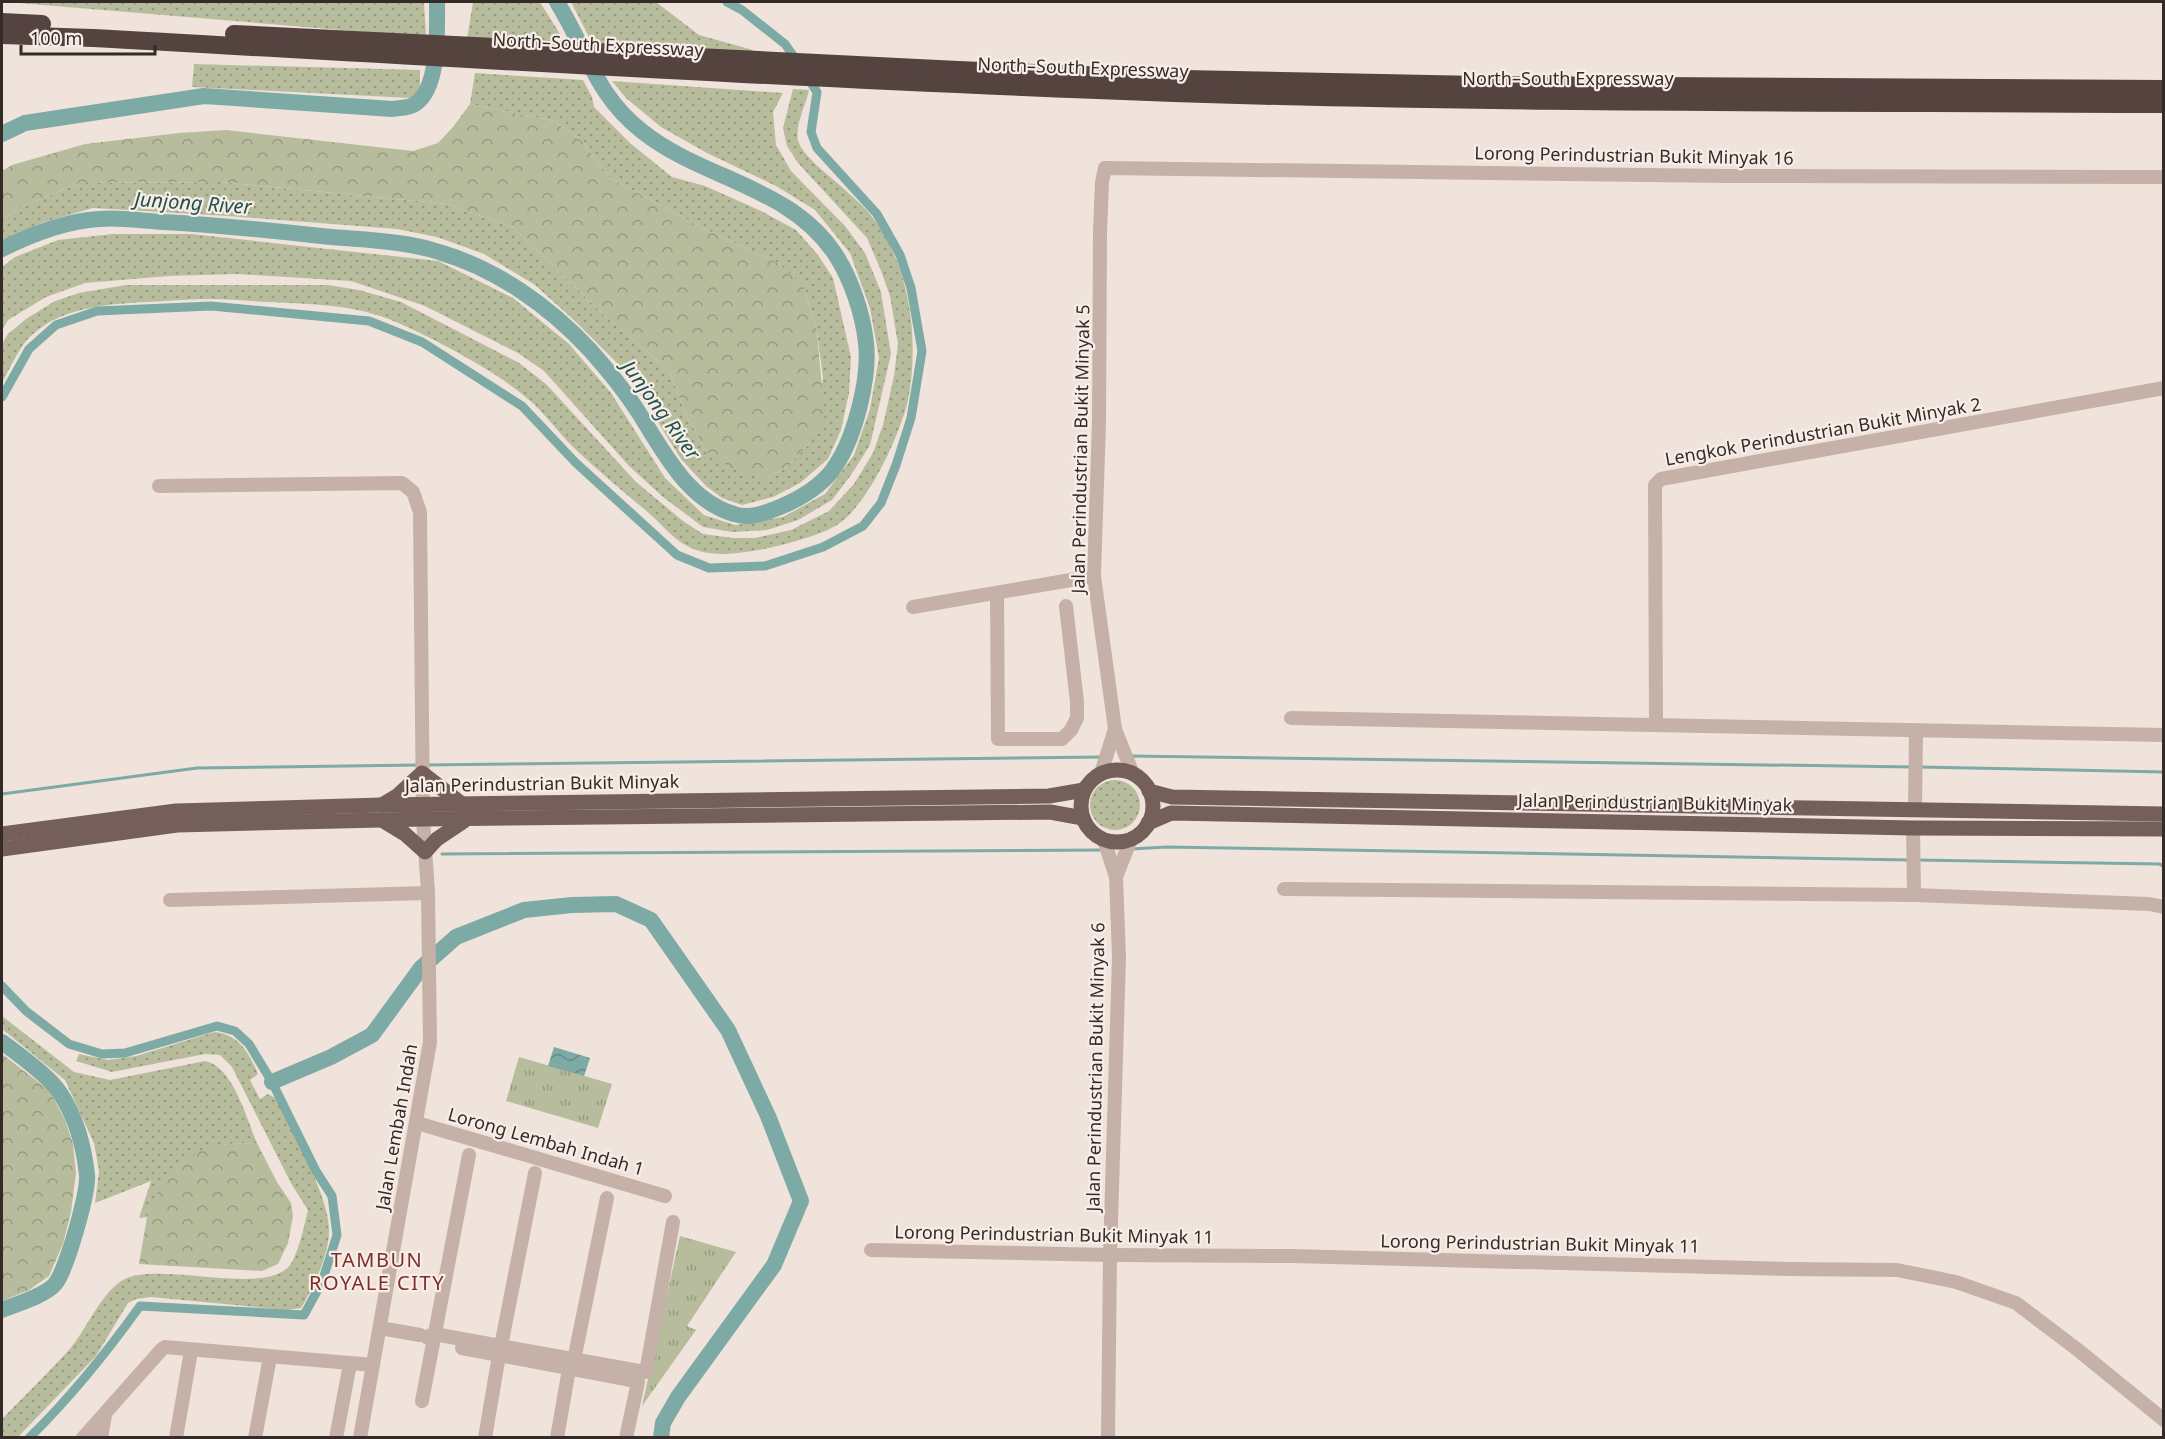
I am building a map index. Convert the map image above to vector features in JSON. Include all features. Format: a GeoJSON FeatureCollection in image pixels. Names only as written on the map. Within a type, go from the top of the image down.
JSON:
{"type":"FeatureCollection","features":[{"type":"Feature","properties":{"kind":"highway","name":"North–South Expressway"},"geometry":{"type":"LineString","coordinates":[[2,22],[409,48],[863,72],[1179,93],[1477,99],[2163,104]]}},
{"type":"Feature","properties":{"kind":"highway","name":"North–South Expressway"},"geometry":{"type":"LineString","coordinates":[[2,35],[409,48]]}},
{"type":"Feature","properties":{"kind":"highway","name":"North–South Expressway"},"geometry":{"type":"LineString","coordinates":[[863,72],[1408,84],[2163,89]]}},
{"type":"Feature","properties":{"kind":"main road"},"geometry":{"type":"LineString","coordinates":[[422,767],[465,812],[424,852],[382,812],[422,767]]}},
{"type":"Feature","properties":{"kind":"main road"},"geometry":{"type":"LineString","coordinates":[[1103,768],[1132,769],[1143,781],[1152,802],[1152,813],[1148,823],[1141,832],[1117,848],[1087,827],[1081,808],[1084,790],[1103,768]]}},
{"type":"Feature","properties":{"kind":"main road","name":"Jalan Perindustrian Bukit Minyak"},"geometry":{"type":"LineString","coordinates":[[465,812],[1049,796],[1084,790]]}},
{"type":"Feature","properties":{"kind":"main road","name":"Jalan Perindustrian Bukit Minyak"},"geometry":{"type":"LineString","coordinates":[[1149,791],[1172,798],[1915,804],[2163,814]]}},
{"type":"Feature","properties":{"kind":"main road","name":"Jalan Perindustrian Bukit Minyak"},"geometry":{"type":"LineString","coordinates":[[2,834],[176,811],[1050,812],[1083,818]]}},
{"type":"Feature","properties":{"kind":"main road","name":"Jalan Perindustrian Bukit Minyak"},"geometry":{"type":"LineString","coordinates":[[2,849],[177,825],[382,812]]}},
{"type":"Feature","properties":{"kind":"main road","name":"Jalan Perindustrian Bukit Minyak"},"geometry":{"type":"LineString","coordinates":[[1148,823],[1171,813],[1913,833],[2163,829]]}},
{"type":"Feature","properties":{"kind":"street","name":"Lorong Perindustrian Bukit Minyak 16"},"geometry":{"type":"LineString","coordinates":[[1105,168],[1727,176],[2163,177]]}},
{"type":"Feature","properties":{"kind":"street","name":"Jalan Perindustrian Bukit Minyak 5"},"geometry":{"type":"LineString","coordinates":[[1105,168],[1102,182],[1100,232],[1100,422],[1094,576],[1115,729]]}},
{"type":"Feature","properties":{"kind":"street","name":"Lengkok Perindustrian Bukit Minyak 2"},"geometry":{"type":"LineString","coordinates":[[1656,725],[1655,484],[1661,479],[2163,388]]}},
{"type":"Feature","properties":{"kind":"street","name":"Jalan Lembah Indah"},"geometry":{"type":"LineString","coordinates":[[159,486],[402,483],[413,492],[420,512],[422,767],[431,988],[430,1042],[360,1437]]}},
{"type":"Feature","properties":{"kind":"street"},"geometry":{"type":"LineString","coordinates":[[913,607],[1094,576]]}},
{"type":"Feature","properties":{"kind":"street"},"geometry":{"type":"LineString","coordinates":[[997,593],[998,739],[1062,739],[1071,730],[1077,718],[1077,702],[1066,606]]}},
{"type":"Feature","properties":{"kind":"street"},"geometry":{"type":"LineString","coordinates":[[1291,718],[1656,725],[1916,735],[2163,735]]}},
{"type":"Feature","properties":{"kind":"street"},"geometry":{"type":"LineString","coordinates":[[1103,768],[1115,729]]}},
{"type":"Feature","properties":{"kind":"street"},"geometry":{"type":"LineString","coordinates":[[1115,729],[1132,769]]}},
{"type":"Feature","properties":{"kind":"street"},"geometry":{"type":"LineString","coordinates":[[1915,804],[1916,735]]}},
{"type":"Feature","properties":{"kind":"street"},"geometry":{"type":"LineString","coordinates":[[1913,833],[1913,889]]}},
{"type":"Feature","properties":{"kind":"street","name":"Jalan Perindustrian Bukit Minyak 6"},"geometry":{"type":"LineString","coordinates":[[1108,1437],[1110,1255],[1119,957],[1117,848]]}},
{"type":"Feature","properties":{"kind":"street"},"geometry":{"type":"LineString","coordinates":[[1284,889],[1913,889],[2149,904],[2163,908]]}},
{"type":"Feature","properties":{"kind":"street"},"geometry":{"type":"LineString","coordinates":[[170,900],[428,893]]}},
{"type":"Feature","properties":{"kind":"street","name":"Lorong Lembah Indah 1"},"geometry":{"type":"LineString","coordinates":[[417,1123],[665,1196]]}},
{"type":"Feature","properties":{"kind":"street"},"geometry":{"type":"LineString","coordinates":[[422,1401],[429,1337],[469,1155]]}},
{"type":"Feature","properties":{"kind":"street"},"geometry":{"type":"LineString","coordinates":[[485,1437],[535,1173]]}},
{"type":"Feature","properties":{"kind":"street"},"geometry":{"type":"LineString","coordinates":[[557,1437],[607,1198]]}},
{"type":"Feature","properties":{"kind":"street"},"geometry":{"type":"LineString","coordinates":[[626,1437],[673,1222]]}},
{"type":"Feature","properties":{"kind":"street","name":"Lorong Perindustrian Bukit Minyak 11"},"geometry":{"type":"LineString","coordinates":[[871,1251],[1292,1256],[1897,1270],[1956,1282],[2016,1303],[2078,1350],[2163,1420]]}},
{"type":"Feature","properties":{"kind":"street"},"geometry":{"type":"LineString","coordinates":[[380,1328],[640,1377]]}},
{"type":"Feature","properties":{"kind":"street"},"geometry":{"type":"LineString","coordinates":[[83,1437],[162,1349],[374,1365]]}},
{"type":"Feature","properties":{"kind":"street"},"geometry":{"type":"LineString","coordinates":[[176,1437],[191,1351]]}},
{"type":"Feature","properties":{"kind":"street"},"geometry":{"type":"LineString","coordinates":[[255,1437],[270,1357]]}},
{"type":"Feature","properties":{"kind":"street"},"geometry":{"type":"LineString","coordinates":[[336,1437],[350,1364]]}},
{"type":"Feature","properties":{"kind":"street"},"geometry":{"type":"LineString","coordinates":[[101,1437],[105,1415]]}},
{"type":"Feature","properties":{"kind":"green space"},"geometry":{"type":"Polygon","coordinates":[[[7,2],[424,2],[426,37],[7,2]]]}},
{"type":"Feature","properties":{"kind":"green space"},"geometry":{"type":"Polygon","coordinates":[[[473,2],[540,2],[565,42],[467,39],[473,2]]]}},
{"type":"Feature","properties":{"kind":"green space"},"geometry":{"type":"Polygon","coordinates":[[[571,2],[656,2],[699,35],[753,50],[753,53],[592,43],[571,2]]]}},
{"type":"Feature","properties":{"kind":"green space"},"geometry":{"type":"Polygon","coordinates":[[[194,64],[420,70],[420,91],[411,98],[192,87],[194,64]]]}},
{"type":"Feature","properties":{"kind":"green space"},"geometry":{"type":"Polygon","coordinates":[[[475,73],[583,80],[592,97],[594,107],[630,143],[672,177],[705,186],[761,211],[796,230],[818,255],[833,278],[851,357],[849,393],[841,430],[828,459],[800,483],[773,497],[742,505],[722,498],[706,486],[681,459],[646,403],[615,361],[576,322],[535,285],[484,254],[437,237],[397,229],[93,208],[44,222],[2,240],[2,220],[21,207],[80,183],[220,182],[447,204],[514,228],[607,318],[669,370],[687,417],[707,452],[766,478],[786,468],[810,443],[823,378],[817,331],[804,287],[778,263],[705,229],[610,178],[583,142],[554,121],[470,104],[475,73]]]}},
{"type":"Feature","properties":{"kind":"green space"},"geometry":{"type":"Polygon","coordinates":[[[612,81],[783,93],[773,112],[776,145],[791,171],[845,226],[865,253],[881,292],[891,354],[870,445],[832,500],[798,520],[767,530],[732,532],[703,527],[663,497],[629,466],[544,371],[518,353],[425,306],[351,281],[237,274],[169,276],[85,283],[46,297],[8,320],[2,330],[2,267],[15,257],[58,240],[113,234],[191,234],[438,261],[513,298],[569,344],[611,393],[665,478],[704,515],[735,525],[783,517],[825,494],[854,455],[870,409],[879,358],[870,308],[850,253],[815,210],[776,186],[707,153],[661,127],[626,98],[612,81]]]}},
{"type":"Feature","properties":{"kind":"green space"},"geometry":{"type":"Polygon","coordinates":[[[793,89],[809,90],[797,134],[801,146],[817,165],[866,209],[883,233],[903,278],[912,327],[913,352],[908,400],[890,450],[860,502],[837,525],[820,533],[772,547],[736,553],[712,553],[689,547],[673,536],[573,447],[546,416],[515,388],[465,356],[412,329],[380,316],[349,308],[316,304],[209,299],[127,303],[88,308],[52,321],[37,331],[23,345],[2,383],[2,344],[8,334],[26,319],[55,301],[79,293],[126,285],[328,285],[359,290],[401,302],[519,363],[546,384],[636,482],[683,521],[703,534],[755,538],[791,530],[829,511],[854,484],[873,453],[883,425],[894,376],[898,344],[890,296],[867,238],[798,163],[787,146],[783,128],[793,89]]]}},
{"type":"Feature","properties":{"kind":"green space"},"geometry":{"type":"Polygon","coordinates":[[[470,104],[554,121],[583,142],[610,178],[705,229],[778,263],[804,287],[817,331],[825,423],[786,468],[766,478],[732,469],[707,452],[687,417],[669,370],[607,318],[514,228],[447,204],[220,182],[80,183],[21,207],[2,220],[2,171],[12,165],[85,144],[226,130],[413,151],[438,143],[470,104]]]}},
{"type":"Feature","properties":{"kind":"green space"},"geometry":{"type":"Polygon","coordinates":[[[1110,780],[1120,780],[1133,787],[1140,800],[1140,810],[1133,823],[1120,830],[1110,830],[1101,826],[1094,819],[1090,810],[1090,800],[1094,791],[1101,784],[1110,780]]]}},
{"type":"Feature","properties":{"kind":"green space"},"geometry":{"type":"Polygon","coordinates":[[[2,1016],[74,1072],[110,1080],[205,1061],[215,1065],[224,1073],[238,1095],[257,1143],[227,1144],[200,1152],[165,1177],[147,1217],[139,1218],[151,1181],[95,1203],[99,1171],[94,1143],[65,1080],[2,1029],[2,1016]]]}},
{"type":"Feature","properties":{"kind":"green space"},"geometry":{"type":"Polygon","coordinates":[[[214,1032],[230,1036],[247,1052],[258,1074],[250,1080],[260,1099],[268,1094],[277,1099],[317,1183],[328,1217],[329,1231],[320,1271],[310,1291],[301,1308],[286,1310],[151,1297],[136,1299],[128,1303],[96,1356],[18,1437],[2,1437],[2,1419],[69,1350],[109,1292],[125,1279],[142,1275],[164,1274],[240,1279],[263,1278],[281,1273],[292,1262],[300,1243],[308,1210],[292,1185],[232,1067],[220,1055],[205,1054],[112,1072],[76,1061],[79,1054],[108,1060],[136,1056],[214,1032]]]}},
{"type":"Feature","properties":{"kind":"green space"},"geometry":{"type":"Polygon","coordinates":[[[2,1054],[50,1091],[65,1120],[73,1144],[76,1173],[71,1212],[63,1244],[49,1276],[29,1290],[2,1301],[2,1054]]]}},
{"type":"Feature","properties":{"kind":"green space"},"geometry":{"type":"Polygon","coordinates":[[[519,1057],[612,1084],[598,1128],[506,1101],[519,1057]]]}},
{"type":"Feature","properties":{"kind":"green space"},"geometry":{"type":"Polygon","coordinates":[[[257,1143],[277,1182],[291,1203],[293,1216],[288,1243],[278,1264],[262,1271],[139,1264],[147,1217],[164,1177],[200,1151],[227,1144],[257,1143]]]}},
{"type":"Feature","properties":{"kind":"green space"},"geometry":{"type":"Polygon","coordinates":[[[680,1236],[736,1252],[687,1326],[696,1330],[642,1406],[680,1236]]]}},
{"type":"Feature","properties":{"kind":"water"},"geometry":{"type":"Polygon","coordinates":[[[554,1047],[590,1058],[584,1076],[548,1066],[554,1047]]]}},
{"type":"Feature","properties":{"kind":"waterway"},"geometry":{"type":"LineString","coordinates":[[2,134],[25,123],[204,96],[392,109],[410,106],[423,96],[433,72],[437,41],[437,2]]}},
{"type":"Feature","properties":{"kind":"waterway","name":"Junjong River"},"geometry":{"type":"LineString","coordinates":[[2,249],[61,225],[115,218],[380,241],[439,252],[481,268],[521,291],[574,334],[622,388],[667,458],[703,498],[717,507],[741,516],[761,514],[787,504],[814,488],[832,471],[843,453],[860,406],[866,373],[866,343],[859,308],[846,274],[835,254],[816,231],[795,213],[771,198],[667,148],[627,118],[593,71],[557,2]]}},
{"type":"Feature","properties":{"kind":"waterway"},"geometry":{"type":"LineString","coordinates":[[727,2],[742,10],[785,44],[797,61]]}},
{"type":"Feature","properties":{"kind":"waterway"},"geometry":{"type":"LineString","coordinates":[[2,397],[29,349],[56,325],[97,311],[211,306],[369,321],[422,342],[522,406],[576,463],[677,555],[709,568],[765,566],[823,547],[863,526],[881,503],[911,418],[922,351],[911,288],[900,255],[877,214],[817,148],[811,132],[817,92],[807,77]]}},
{"type":"Feature","properties":{"kind":"waterway"},"geometry":{"type":"LineString","coordinates":[[1130,756],[1913,767]]}},
{"type":"Feature","properties":{"kind":"waterway"},"geometry":{"type":"LineString","coordinates":[[425,765],[1103,757]]}},
{"type":"Feature","properties":{"kind":"waterway"},"geometry":{"type":"LineString","coordinates":[[2,794],[197,768],[419,765]]}},
{"type":"Feature","properties":{"kind":"waterway"},"geometry":{"type":"LineString","coordinates":[[1919,767],[2164,772]]}},
{"type":"Feature","properties":{"kind":"waterway"},"geometry":{"type":"LineString","coordinates":[[1131,849],[1167,847],[1910,860]]}},
{"type":"Feature","properties":{"kind":"waterway"},"geometry":{"type":"LineString","coordinates":[[442,854],[1103,850]]}},
{"type":"Feature","properties":{"kind":"waterway"},"geometry":{"type":"LineString","coordinates":[[1917,860],[2159,864],[2164,866]]}},
{"type":"Feature","properties":{"kind":"waterway"},"geometry":{"type":"LineString","coordinates":[[272,1082],[331,1057],[372,1035],[421,968],[456,937],[524,910],[572,905],[616,904],[651,920],[728,1030],[768,1116],[801,1201],[774,1265],[678,1397],[663,1423],[661,1438]]}},
{"type":"Feature","properties":{"kind":"waterway"},"geometry":{"type":"LineString","coordinates":[[2,986],[26,1011],[69,1044],[102,1054],[125,1053],[217,1026],[235,1031],[249,1044],[272,1082],[316,1171],[332,1196],[337,1235],[322,1282],[304,1315],[140,1306],[88,1374],[29,1438]]}},
{"type":"Feature","properties":{"kind":"waterway","name":"Junjong River"},"geometry":{"type":"LineString","coordinates":[[2,1042],[41,1073],[60,1093],[71,1112],[78,1132],[87,1175],[76,1231],[60,1277],[55,1284],[38,1296],[2,1310]]}},
{"type":"Feature","properties":{"kind":"district","name":"TAMBUN ROYALE CITY"},"geometry":{"type":"Point","coordinates":[377,1272]}}]}
